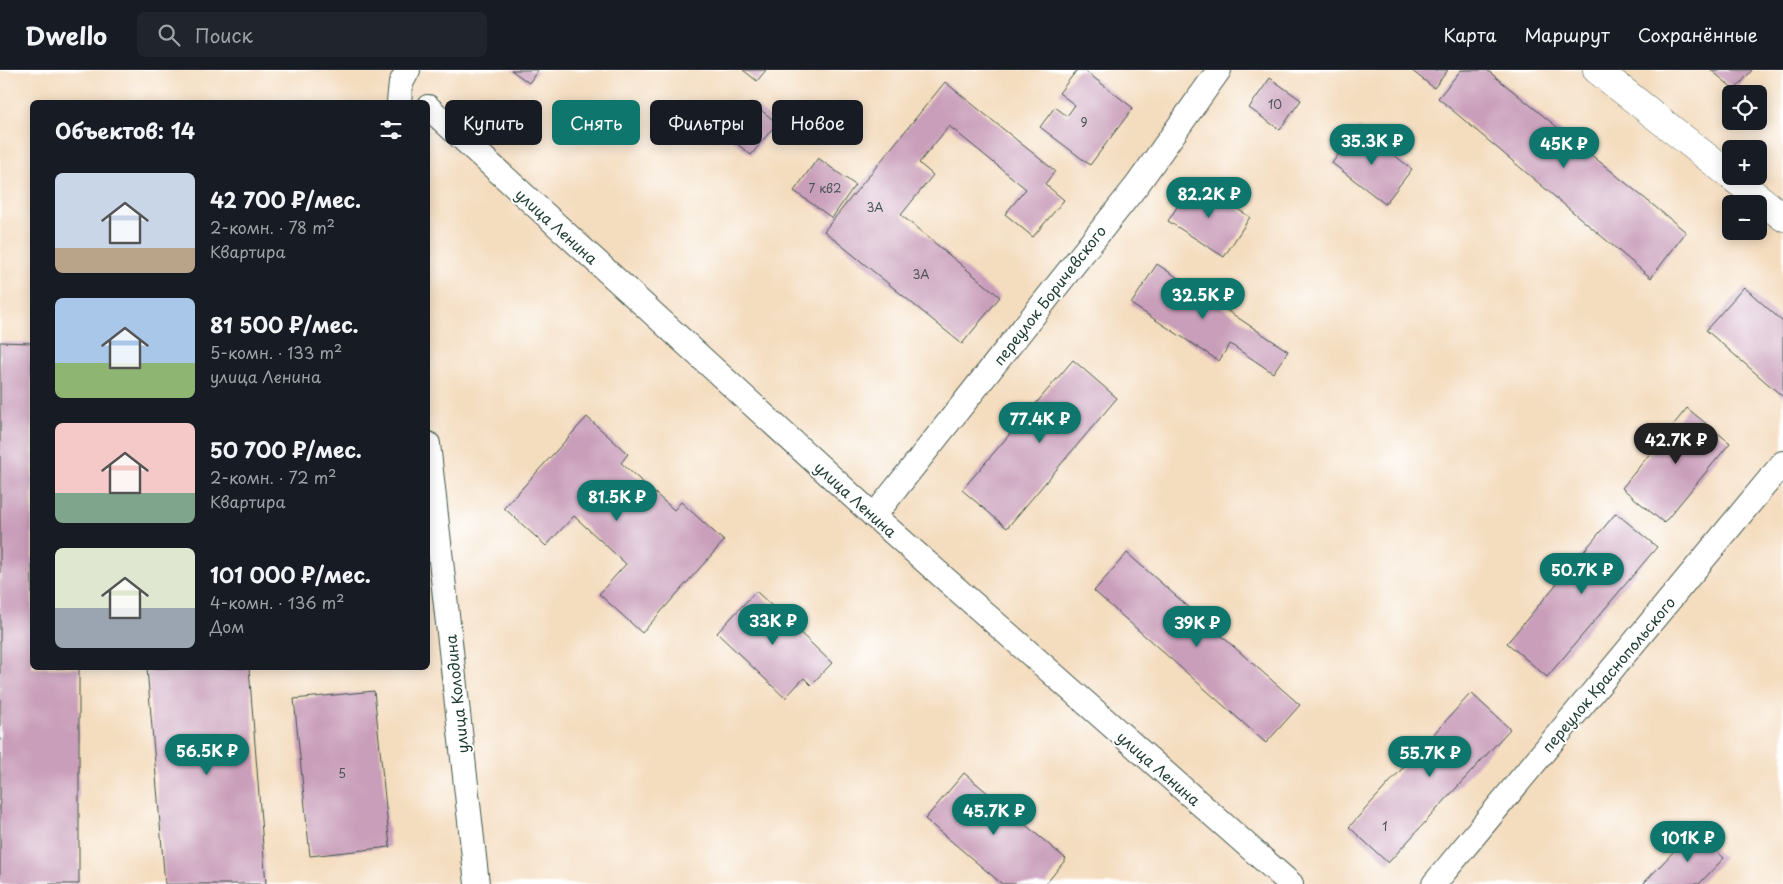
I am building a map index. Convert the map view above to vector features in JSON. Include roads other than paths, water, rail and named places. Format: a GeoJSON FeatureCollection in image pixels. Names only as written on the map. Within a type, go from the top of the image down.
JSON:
{"type":"FeatureCollection","features":[{"type":"Feature","properties":{"kind":"street","name":"переулок Боричевского"},"geometry":{"type":"LineString","coordinates":[[874,516],[1137,185],[1219,70]]}},
{"type":"Feature","properties":{"kind":"street"},"geometry":{"type":"LineString","coordinates":[[1598,70],[1722,169]]}},
{"type":"Feature","properties":{"kind":"street"},"geometry":{"type":"LineString","coordinates":[[402,85],[421,100]]}},
{"type":"Feature","properties":{"kind":"street","name":"улица Ленина"},"geometry":{"type":"LineString","coordinates":[[430,109],[874,516],[1291,884]]}},
{"type":"Feature","properties":{"kind":"street"},"geometry":{"type":"LineString","coordinates":[[1742,185],[1783,217]]}},
{"type":"Feature","properties":{"kind":"street","name":"улица Колодина"},"geometry":{"type":"LineString","coordinates":[[430,462],[477,884]]}},
{"type":"Feature","properties":{"kind":"street","name":"переулок Краснопольского"},"geometry":{"type":"LineString","coordinates":[[1434,884],[1783,463]]}}]}
